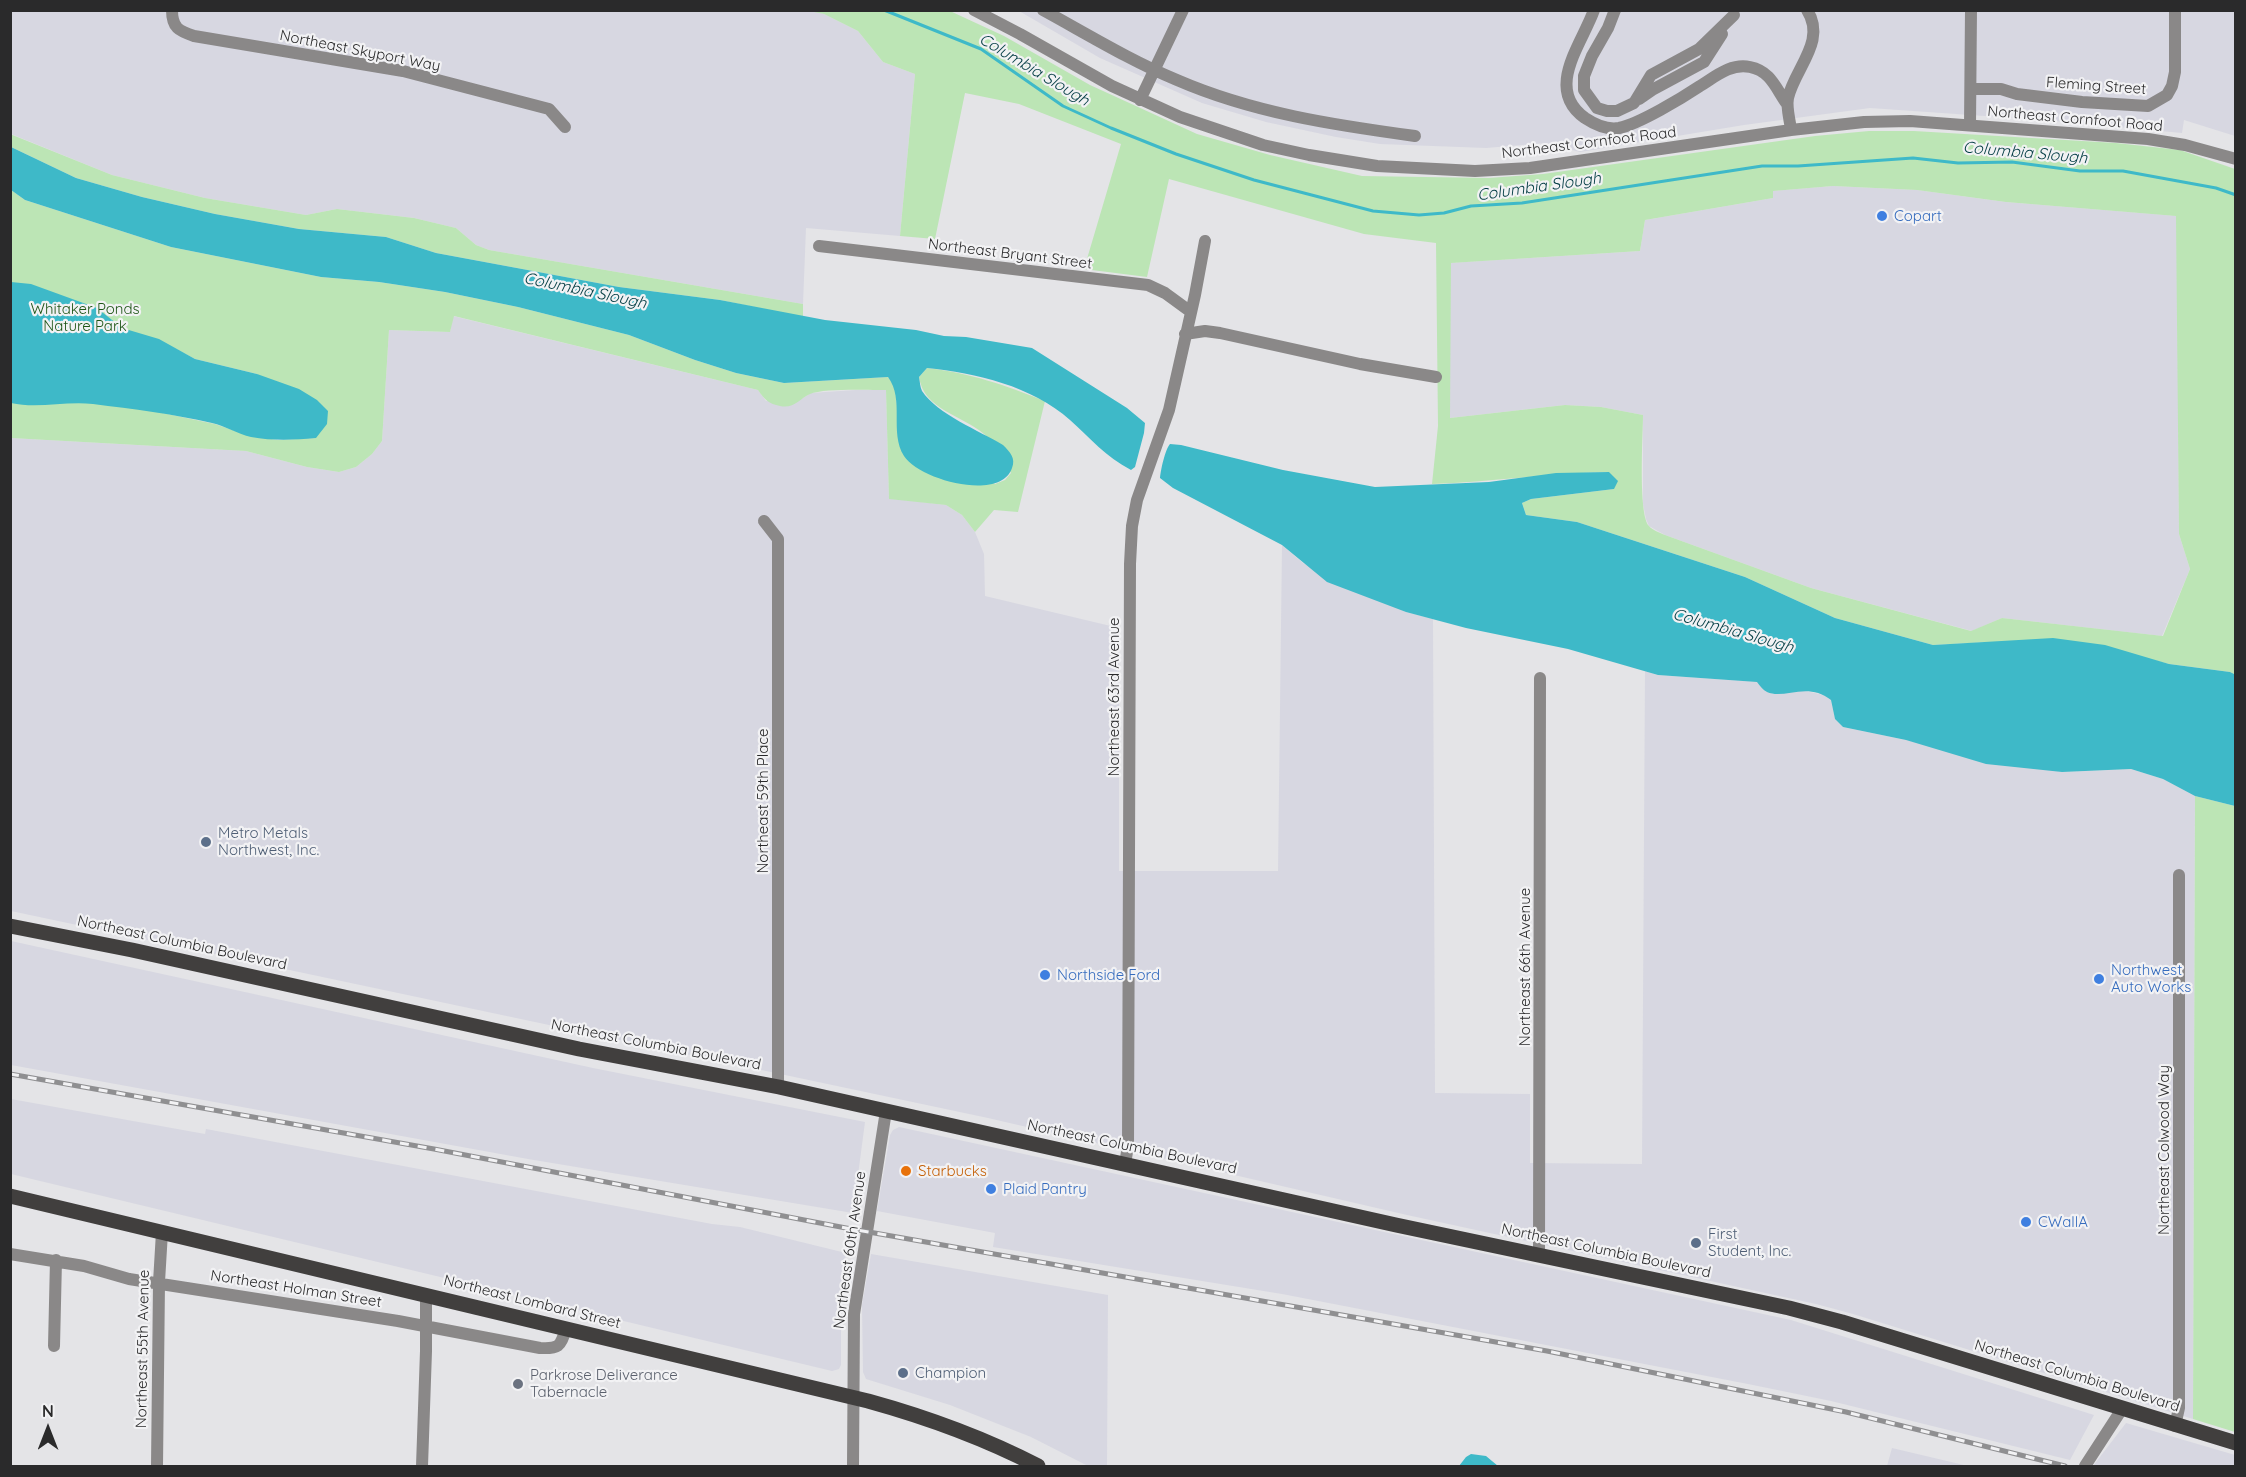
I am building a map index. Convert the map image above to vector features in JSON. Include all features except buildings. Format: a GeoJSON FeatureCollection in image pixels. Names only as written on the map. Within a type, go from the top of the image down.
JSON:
{"type":"FeatureCollection","features":[{"type":"Feature","properties":{"kind":"main road","name":"Northeast Columbia Boulevard"},"geometry":{"type":"LineString","coordinates":[[10,926],[132,950],[579,1049],[778,1086],[1539,1256],[1817,1315],[2235,1443]]}},
{"type":"Feature","properties":{"kind":"main road","name":"Northeast Lombard Street"},"geometry":{"type":"LineString","coordinates":[[10,1196],[889,1407],[978,1438],[1038,1467]]}},
{"type":"Feature","properties":{"kind":"street","name":"Northeast Skyport Way"},"geometry":{"type":"LineString","coordinates":[[172,10],[173,24],[177,29],[194,36],[403,71],[549,109],[565,127]]}},
{"type":"Feature","properties":{"kind":"street","name":"Northeast Cornfoot Road"},"geometry":{"type":"LineString","coordinates":[[974,10],[1140,100],[1199,125],[1263,145],[1356,163],[1425,170],[1484,171],[1530,168],[1791,130],[1887,121],[2159,140],[2235,159]]}},
{"type":"Feature","properties":{"kind":"street"},"geometry":{"type":"LineString","coordinates":[[1043,10],[1178,81],[1276,114],[1333,125],[1416,136]]}},
{"type":"Feature","properties":{"kind":"street"},"geometry":{"type":"LineString","coordinates":[[1140,100],[1184,10]]}},
{"type":"Feature","properties":{"kind":"street"},"geometry":{"type":"LineString","coordinates":[[1594,10],[1566,74],[1566,89],[1570,101],[1578,112],[1603,127],[1618,128],[1634,122],[1735,66],[1749,66],[1761,70],[1772,79],[1787,104],[1791,130]]}},
{"type":"Feature","properties":{"kind":"street"},"geometry":{"type":"LineString","coordinates":[[1615,10],[1584,76],[1584,90],[1597,108],[1607,111],[1617,111],[1634,103],[1652,90],[1704,62],[1736,13]]}},
{"type":"Feature","properties":{"kind":"street"},"geometry":{"type":"LineString","coordinates":[[1787,104],[1793,82],[1814,40],[1814,26],[1807,10]]}},
{"type":"Feature","properties":{"kind":"street"},"geometry":{"type":"LineString","coordinates":[[1970,125],[1971,10]]}},
{"type":"Feature","properties":{"kind":"street","name":"Fleming Street"},"geometry":{"type":"LineString","coordinates":[[1971,89],[2001,89],[2017,94],[2082,102],[2148,106],[2167,95],[2172,86],[2175,72],[2175,10]]}},
{"type":"Feature","properties":{"kind":"street","name":"Northeast 63rd Avenue"},"geometry":{"type":"LineString","coordinates":[[1125,1164],[1128,1146],[1132,526],[1139,491],[1169,410],[1205,241]]}},
{"type":"Feature","properties":{"kind":"street","name":"Northeast Bryant Street"},"geometry":{"type":"LineString","coordinates":[[819,246],[1148,285],[1165,293],[1191,312]]}},
{"type":"Feature","properties":{"kind":"street"},"geometry":{"type":"LineString","coordinates":[[1185,333],[1205,331],[1220,333],[1436,378]]}},
{"type":"Feature","properties":{"kind":"street","name":"Northeast 59th Place"},"geometry":{"type":"LineString","coordinates":[[764,521],[778,539],[778,1086]]}},
{"type":"Feature","properties":{"kind":"street","name":"Northeast 66th Avenue"},"geometry":{"type":"LineString","coordinates":[[1539,1256],[1540,678]]}},
{"type":"Feature","properties":{"kind":"street","name":"Northeast Colwood Way"},"geometry":{"type":"LineString","coordinates":[[2175,1426],[2179,1408],[2180,875]]}},
{"type":"Feature","properties":{"kind":"street","name":"Northeast 60th Avenue"},"geometry":{"type":"LineString","coordinates":[[853,1467],[853,1332],[856,1298],[886,1111]]}},
{"type":"Feature","properties":{"kind":"street","name":"Northeast 55th Avenue"},"geometry":{"type":"LineString","coordinates":[[157,1467],[159,1282],[162,1232]]}},
{"type":"Feature","properties":{"kind":"street","name":"Northeast Holman Street"},"geometry":{"type":"LineString","coordinates":[[10,1254],[56,1260],[106,1271],[129,1279],[425,1326],[549,1349],[561,1344],[566,1329]]}},
{"type":"Feature","properties":{"kind":"street"},"geometry":{"type":"LineString","coordinates":[[54,1346],[56,1260]]}},
{"type":"Feature","properties":{"kind":"street"},"geometry":{"type":"LineString","coordinates":[[422,1467],[426,1295]]}},
{"type":"Feature","properties":{"kind":"street"},"geometry":{"type":"LineString","coordinates":[[2085,1467],[2122,1409]]}},
{"type":"Feature","properties":{"kind":"shaded area"},"geometry":{"type":"Polygon","coordinates":[[[809,10],[824,14],[858,31],[883,62],[915,74],[900,236],[806,228],[803,304],[489,250],[476,245],[456,228],[414,218],[337,209],[306,215],[205,198],[112,175],[11,134],[10,11],[809,10]]]}},
{"type":"Feature","properties":{"kind":"shaded area"},"geometry":{"type":"Polygon","coordinates":[[[1019,11],[2235,11],[2235,136],[2184,120],[2182,133],[1870,108],[1744,125],[1580,152],[1546,143],[1486,148],[1380,144],[1266,122],[1202,103],[1100,58],[1019,11]]]}},
{"type":"Feature","properties":{"kind":"shaded area"},"geometry":{"type":"Polygon","coordinates":[[[1833,186],[1917,190],[2006,202],[2177,216],[2179,534],[2190,569],[2162,636],[2002,618],[1972,631],[1811,588],[1665,535],[1649,526],[1643,504],[1643,415],[1601,407],[1565,405],[1450,418],[1450,263],[1640,251],[1645,220],[1773,198],[1772,191],[1833,186]]]}},
{"type":"Feature","properties":{"kind":"shaded area"},"geometry":{"type":"Polygon","coordinates":[[[453,316],[758,390],[766,401],[803,398],[811,393],[886,390],[889,498],[946,505],[962,515],[975,532],[984,554],[985,596],[1119,628],[1119,871],[1278,871],[1282,545],[1303,563],[1406,612],[1433,619],[1435,1093],[1530,1094],[1530,1163],[1642,1164],[1645,671],[1658,675],[1758,682],[1765,691],[1773,694],[1801,690],[1824,695],[1831,700],[1835,719],[1843,727],[2062,772],[2131,769],[2163,779],[2195,796],[2193,1419],[1816,1304],[1407,1215],[988,1118],[11,911],[11,438],[246,451],[307,467],[339,472],[356,467],[372,454],[382,441],[389,330],[450,332],[453,316]]]}},
{"type":"Feature","properties":{"kind":"shaded area"},"geometry":{"type":"Polygon","coordinates":[[[11,941],[593,1068],[865,1122],[853,1213],[528,1159],[11,1065],[11,941]]]}},
{"type":"Feature","properties":{"kind":"shaded area"},"geometry":{"type":"Polygon","coordinates":[[[11,1099],[205,1134],[206,1129],[712,1224],[740,1227],[846,1253],[841,1296],[841,1365],[839,1369],[832,1371],[11,1174],[11,1099]]]}},
{"type":"Feature","properties":{"kind":"shaded area"},"geometry":{"type":"Polygon","coordinates":[[[899,1127],[1791,1320],[2094,1415],[2070,1460],[1831,1401],[1748,1384],[1282,1294],[993,1247],[995,1233],[877,1211],[890,1135],[899,1127]]]}},
{"type":"Feature","properties":{"kind":"shaded area"},"geometry":{"type":"Polygon","coordinates":[[[871,1254],[1108,1295],[1107,1466],[1088,1466],[1031,1437],[950,1405],[866,1379],[863,1372],[862,1305],[871,1254]]]}},
{"type":"Feature","properties":{"kind":"shaded area"},"geometry":{"type":"Polygon","coordinates":[[[2126,1423],[2235,1455],[2235,1466],[2093,1466],[2126,1423]]]}},
{"type":"Feature","properties":{"kind":"shaded area"},"geometry":{"type":"Polygon","coordinates":[[[1892,1448],[1968,1466],[1887,1466],[1892,1448]]]}},
{"type":"Feature","properties":{"kind":"green space"},"geometry":{"type":"Polygon","coordinates":[[[809,11],[950,11],[1004,36],[1090,85],[1197,134],[1270,155],[1362,176],[1489,178],[1543,174],[1815,136],[1869,131],[1914,131],[2116,143],[2180,150],[2235,169],[2235,675],[2230,672],[2169,664],[2145,658],[1990,642],[1933,645],[1835,618],[1745,577],[1577,522],[1526,515],[1522,503],[1531,499],[1614,489],[1609,472],[1432,484],[1438,426],[1436,243],[1364,234],[1169,179],[1147,277],[1084,269],[1121,144],[1019,104],[965,93],[935,239],[900,236],[915,74],[883,62],[858,31],[824,14],[809,11]],[[1833,186],[1773,191],[1773,198],[1645,220],[1640,251],[1451,263],[1450,418],[1565,405],[1601,407],[1643,415],[1643,506],[1649,526],[1661,533],[1811,588],[1971,631],[2002,618],[2163,636],[2190,569],[2179,534],[2176,216],[2006,202],[1917,190],[1833,186]]]}},
{"type":"Feature","properties":{"kind":"green space"},"geometry":{"type":"Polygon","coordinates":[[[10,134],[112,175],[205,198],[306,215],[337,209],[414,218],[456,228],[476,245],[489,250],[803,304],[803,317],[720,300],[619,287],[436,253],[386,237],[299,229],[215,214],[142,197],[76,178],[11,147],[10,134]]]}},
{"type":"Feature","properties":{"kind":"green space","name":"Whitaker Ponds Nature Park"},"geometry":{"type":"Polygon","coordinates":[[[11,190],[25,200],[171,247],[321,277],[379,282],[445,292],[518,307],[629,335],[736,373],[784,383],[888,377],[895,387],[897,406],[995,484],[1005,480],[1011,473],[995,447],[975,427],[936,405],[922,388],[919,377],[927,368],[958,373],[1045,401],[1018,512],[994,510],[975,532],[962,515],[946,505],[889,499],[886,390],[816,392],[785,407],[767,401],[758,390],[454,316],[450,332],[389,330],[382,441],[372,454],[356,467],[339,472],[307,467],[246,451],[11,438],[11,190]],[[159,340],[158,412],[215,424],[250,436],[278,440],[316,438],[257,374],[195,359],[159,340]]]}},
{"type":"Feature","properties":{"kind":"green space"},"geometry":{"type":"Polygon","coordinates":[[[2195,796],[2235,806],[2235,1432],[2193,1419],[2195,796]]]}},
{"type":"Feature","properties":{"kind":"water"},"geometry":{"type":"Polygon","coordinates":[[[11,147],[76,178],[142,197],[215,214],[299,229],[386,237],[436,253],[619,287],[720,300],[825,320],[916,330],[1032,348],[1127,408],[1145,423],[1135,467],[1131,470],[1114,459],[1070,420],[1039,398],[1003,383],[965,373],[927,368],[919,377],[922,391],[929,399],[948,415],[1003,445],[1013,458],[1012,468],[1005,478],[993,484],[960,484],[942,479],[912,465],[904,456],[898,437],[896,396],[888,377],[784,383],[736,373],[629,335],[518,307],[445,292],[379,282],[321,277],[171,247],[25,200],[11,190],[11,147]]]}},
{"type":"Feature","properties":{"kind":"water"},"geometry":{"type":"Polygon","coordinates":[[[11,282],[31,284],[97,308],[122,328],[159,339],[195,359],[257,374],[299,389],[317,400],[328,411],[327,424],[316,438],[267,439],[246,436],[212,423],[138,410],[83,403],[21,405],[11,403],[11,282]]]}},
{"type":"Feature","properties":{"kind":"water"},"geometry":{"type":"Polygon","coordinates":[[[1170,444],[1283,470],[1375,487],[1489,482],[1556,473],[1609,472],[1618,481],[1614,489],[1531,499],[1522,503],[1526,515],[1577,522],[1745,577],[1835,618],[1933,645],[2053,638],[2105,645],[2169,664],[2230,672],[2236,675],[2235,806],[2195,796],[2163,779],[2131,769],[2062,772],[1986,764],[1906,740],[1843,727],[1835,719],[1831,700],[1813,692],[1774,694],[1766,691],[1757,682],[1658,675],[1568,649],[1466,628],[1406,612],[1327,582],[1282,545],[1173,488],[1160,478],[1170,444]]]}},
{"type":"Feature","properties":{"kind":"water"},"geometry":{"type":"Polygon","coordinates":[[[1471,1454],[1486,1456],[1498,1466],[1459,1466],[1471,1454]]]}},
{"type":"Feature","properties":{"kind":"waterway","name":"Columbia Slough"},"geometry":{"type":"LineString","coordinates":[[884,10],[981,49],[1063,106],[1111,128],[1176,154],[1254,180],[1373,211],[1419,215],[1444,213],[1471,206],[1522,203],[1762,166],[1798,166],[1913,158],[1958,163],[2012,162],[2080,171],[2123,171],[2216,188],[2236,195]]}},
{"type":"Feature","properties":{"kind":"railway"},"geometry":{"type":"LineString","coordinates":[[10,1074],[434,1149],[846,1228],[1547,1351],[1846,1412],[2065,1466]]}},
{"type":"Feature","properties":{"kind":"place","name":"Copart"},"geometry":{"type":"Point","coordinates":[1882,216]}},
{"type":"Feature","properties":{"kind":"place","name":"Metro Metals Northwest, Inc."},"geometry":{"type":"Point","coordinates":[206,842]}},
{"type":"Feature","properties":{"kind":"place","name":"Northside Ford"},"geometry":{"type":"Point","coordinates":[1045,975]}},
{"type":"Feature","properties":{"kind":"place","name":"Northwest Auto Works"},"geometry":{"type":"Point","coordinates":[2099,979]}},
{"type":"Feature","properties":{"kind":"place","name":"Starbucks"},"geometry":{"type":"Point","coordinates":[906,1171]}},
{"type":"Feature","properties":{"kind":"place","name":"Plaid Pantry"},"geometry":{"type":"Point","coordinates":[991,1189]}},
{"type":"Feature","properties":{"kind":"place","name":"CWallA"},"geometry":{"type":"Point","coordinates":[2026,1222]}},
{"type":"Feature","properties":{"kind":"place","name":"First Student, Inc."},"geometry":{"type":"Point","coordinates":[1696,1243]}},
{"type":"Feature","properties":{"kind":"place","name":"Champion"},"geometry":{"type":"Point","coordinates":[903,1373]}},
{"type":"Feature","properties":{"kind":"place","name":"Parkrose Deliverance Tabernacle"},"geometry":{"type":"Point","coordinates":[518,1384]}}]}
